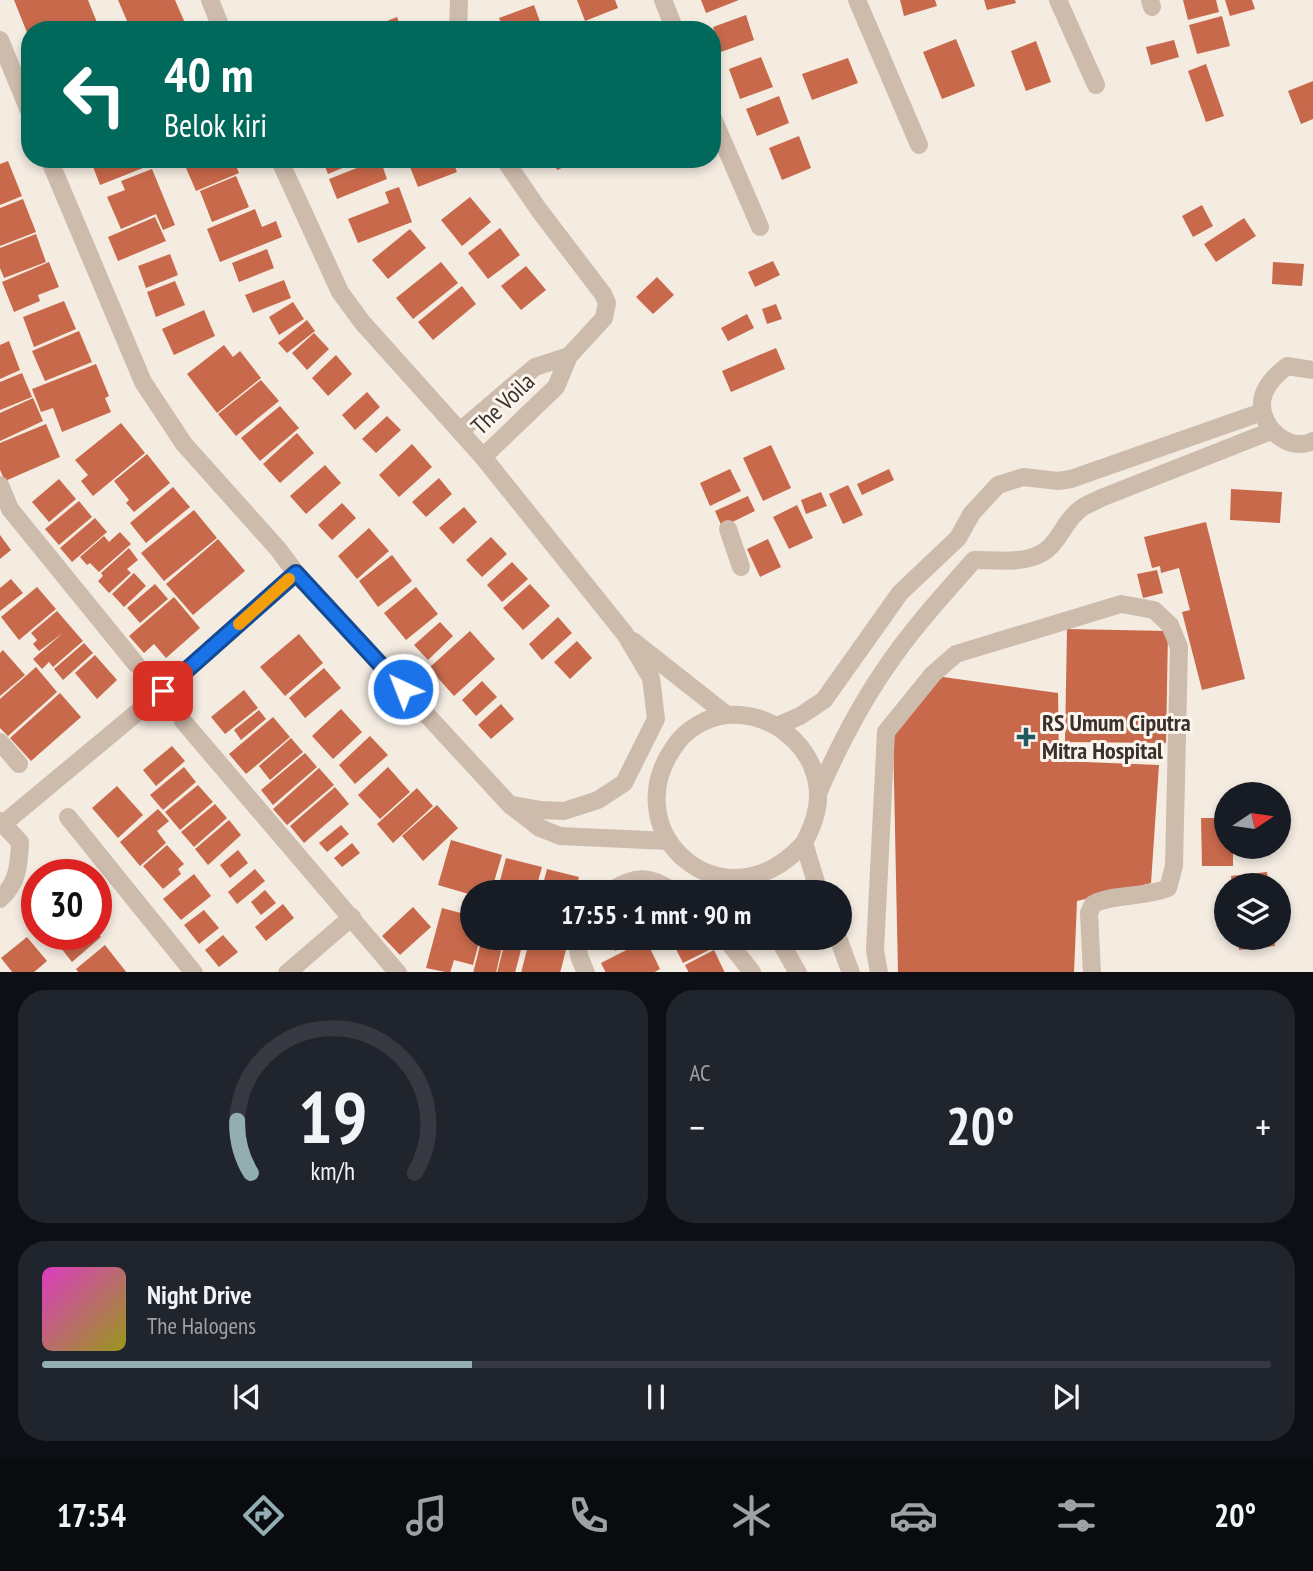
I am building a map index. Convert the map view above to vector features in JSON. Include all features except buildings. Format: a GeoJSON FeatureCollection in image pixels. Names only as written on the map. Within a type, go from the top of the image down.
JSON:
{"type":"FeatureCollection","features":[{"type":"Feature","properties":{"kind":"street"},"geometry":{"type":"LineString","coordinates":[[210,0],[218,21]]}},
{"type":"Feature","properties":{"kind":"street"},"geometry":{"type":"LineString","coordinates":[[457,21],[459,0]]}},
{"type":"Feature","properties":{"kind":"street"},"geometry":{"type":"LineString","coordinates":[[663,0],[671,21]]}},
{"type":"Feature","properties":{"kind":"street"},"geometry":{"type":"LineString","coordinates":[[856,0],[919,145]]}},
{"type":"Feature","properties":{"kind":"street"},"geometry":{"type":"LineString","coordinates":[[1058,0],[1096,85]]}},
{"type":"Feature","properties":{"kind":"street"},"geometry":{"type":"LineString","coordinates":[[0,40],[21,91]]}},
{"type":"Feature","properties":{"kind":"street"},"geometry":{"type":"LineString","coordinates":[[721,137],[760,228]]}},
{"type":"Feature","properties":{"kind":"street"},"geometry":{"type":"LineString","coordinates":[[53,168],[143,382],[184,444],[278,549],[296,573],[510,805],[540,828],[560,836],[668,841]]}},
{"type":"Feature","properties":{"kind":"street"},"geometry":{"type":"LineString","coordinates":[[283,168],[340,292],[362,322],[483,457],[625,634],[651,678],[656,719],[624,783],[598,800],[564,811],[510,805]]}},
{"type":"Feature","properties":{"kind":"street"},"geometry":{"type":"LineString","coordinates":[[510,168],[607,303],[604,318],[569,356]]}},
{"type":"Feature","properties":{"kind":"street","name":"The Voila"},"geometry":{"type":"LineString","coordinates":[[460,431],[536,367],[569,356]]}},
{"type":"Feature","properties":{"kind":"street","name":"The Voila"},"geometry":{"type":"LineString","coordinates":[[483,457],[556,387],[569,356]]}},
{"type":"Feature","properties":{"kind":"street"},"geometry":{"type":"LineString","coordinates":[[1313,370],[1287,366],[1274,376],[1263,393],[1262,412],[1271,431],[1287,442],[1313,441]]}},
{"type":"Feature","properties":{"kind":"street"},"geometry":{"type":"LineString","coordinates":[[777,726],[800,716],[824,700],[900,593],[958,538],[972,513],[998,485],[1023,477],[1058,481],[1089,474],[1262,412]]}},
{"type":"Feature","properties":{"kind":"street"},"geometry":{"type":"LineString","coordinates":[[719,878],[753,877],[773,870],[790,859],[804,843],[815,819],[818,793],[839,746],[885,669],[928,612],[974,560],[1018,560],[1035,557],[1061,536],[1070,519],[1079,510],[1101,498],[1271,431]]}},
{"type":"Feature","properties":{"kind":"street"},"geometry":{"type":"LineString","coordinates":[[1089,474],[1101,498]]}},
{"type":"Feature","properties":{"kind":"street"},"geometry":{"type":"LineString","coordinates":[[0,485],[5,513],[136,664]]}},
{"type":"Feature","properties":{"kind":"street"},"geometry":{"type":"LineString","coordinates":[[728,528],[741,567]]}},
{"type":"Feature","properties":{"kind":"street"},"geometry":{"type":"LineString","coordinates":[[0,899],[10,890],[19,869],[20,842],[2,822],[163,691],[296,573]]}},
{"type":"Feature","properties":{"kind":"street"},"geometry":{"type":"LineString","coordinates":[[878,972],[875,950],[886,732],[933,674],[956,654],[1121,604],[1154,610],[1170,625],[1179,647],[1174,866],[1168,888],[1157,893],[1102,899],[1093,904],[1088,913],[1092,972]]}},
{"type":"Feature","properties":{"kind":"street"},"geometry":{"type":"LineString","coordinates":[[625,634],[727,715]]}},
{"type":"Feature","properties":{"kind":"street"},"geometry":{"type":"LineString","coordinates":[[722,880],[684,859],[668,841],[658,815],[656,788],[663,762],[679,739],[708,720],[727,715],[753,716],[777,726],[799,743],[812,766],[818,793]]}},
{"type":"Feature","properties":{"kind":"street"},"geometry":{"type":"LineString","coordinates":[[184,721],[398,972]]}},
{"type":"Feature","properties":{"kind":"street"},"geometry":{"type":"LineString","coordinates":[[0,742],[19,764]]}},
{"type":"Feature","properties":{"kind":"street"},"geometry":{"type":"LineString","coordinates":[[68,817],[194,972]]}},
{"type":"Feature","properties":{"kind":"street"},"geometry":{"type":"LineString","coordinates":[[804,843],[815,880]]}},
{"type":"Feature","properties":{"kind":"street"},"geometry":{"type":"LineString","coordinates":[[636,880],[643,877],[656,880]]}},
{"type":"Feature","properties":{"kind":"street"},"geometry":{"type":"LineString","coordinates":[[287,972],[352,917]]}},
{"type":"Feature","properties":{"kind":"street"},"geometry":{"type":"LineString","coordinates":[[578,950],[586,972]]}},
{"type":"Feature","properties":{"kind":"street"},"geometry":{"type":"LineString","coordinates":[[735,950],[752,972]]}},
{"type":"Feature","properties":{"kind":"street"},"geometry":{"type":"LineString","coordinates":[[785,950],[798,972]]}},
{"type":"Feature","properties":{"kind":"street"},"geometry":{"type":"LineString","coordinates":[[843,950],[851,972]]}},
{"type":"Feature","properties":{"kind":"slow traffic"},"geometry":{"type":"LineString","coordinates":[[239,624],[289,579]]}},
{"type":"Feature","properties":{"kind":"place","name":"RS Umum Ciputra Mitra Hospital"},"geometry":{"type":"Point","coordinates":[1026,737]}},
{"type":"Feature","properties":{"kind":"route"},"geometry":{"type":"LineString","coordinates":[[163,691],[296,573],[403,689]]}}]}
